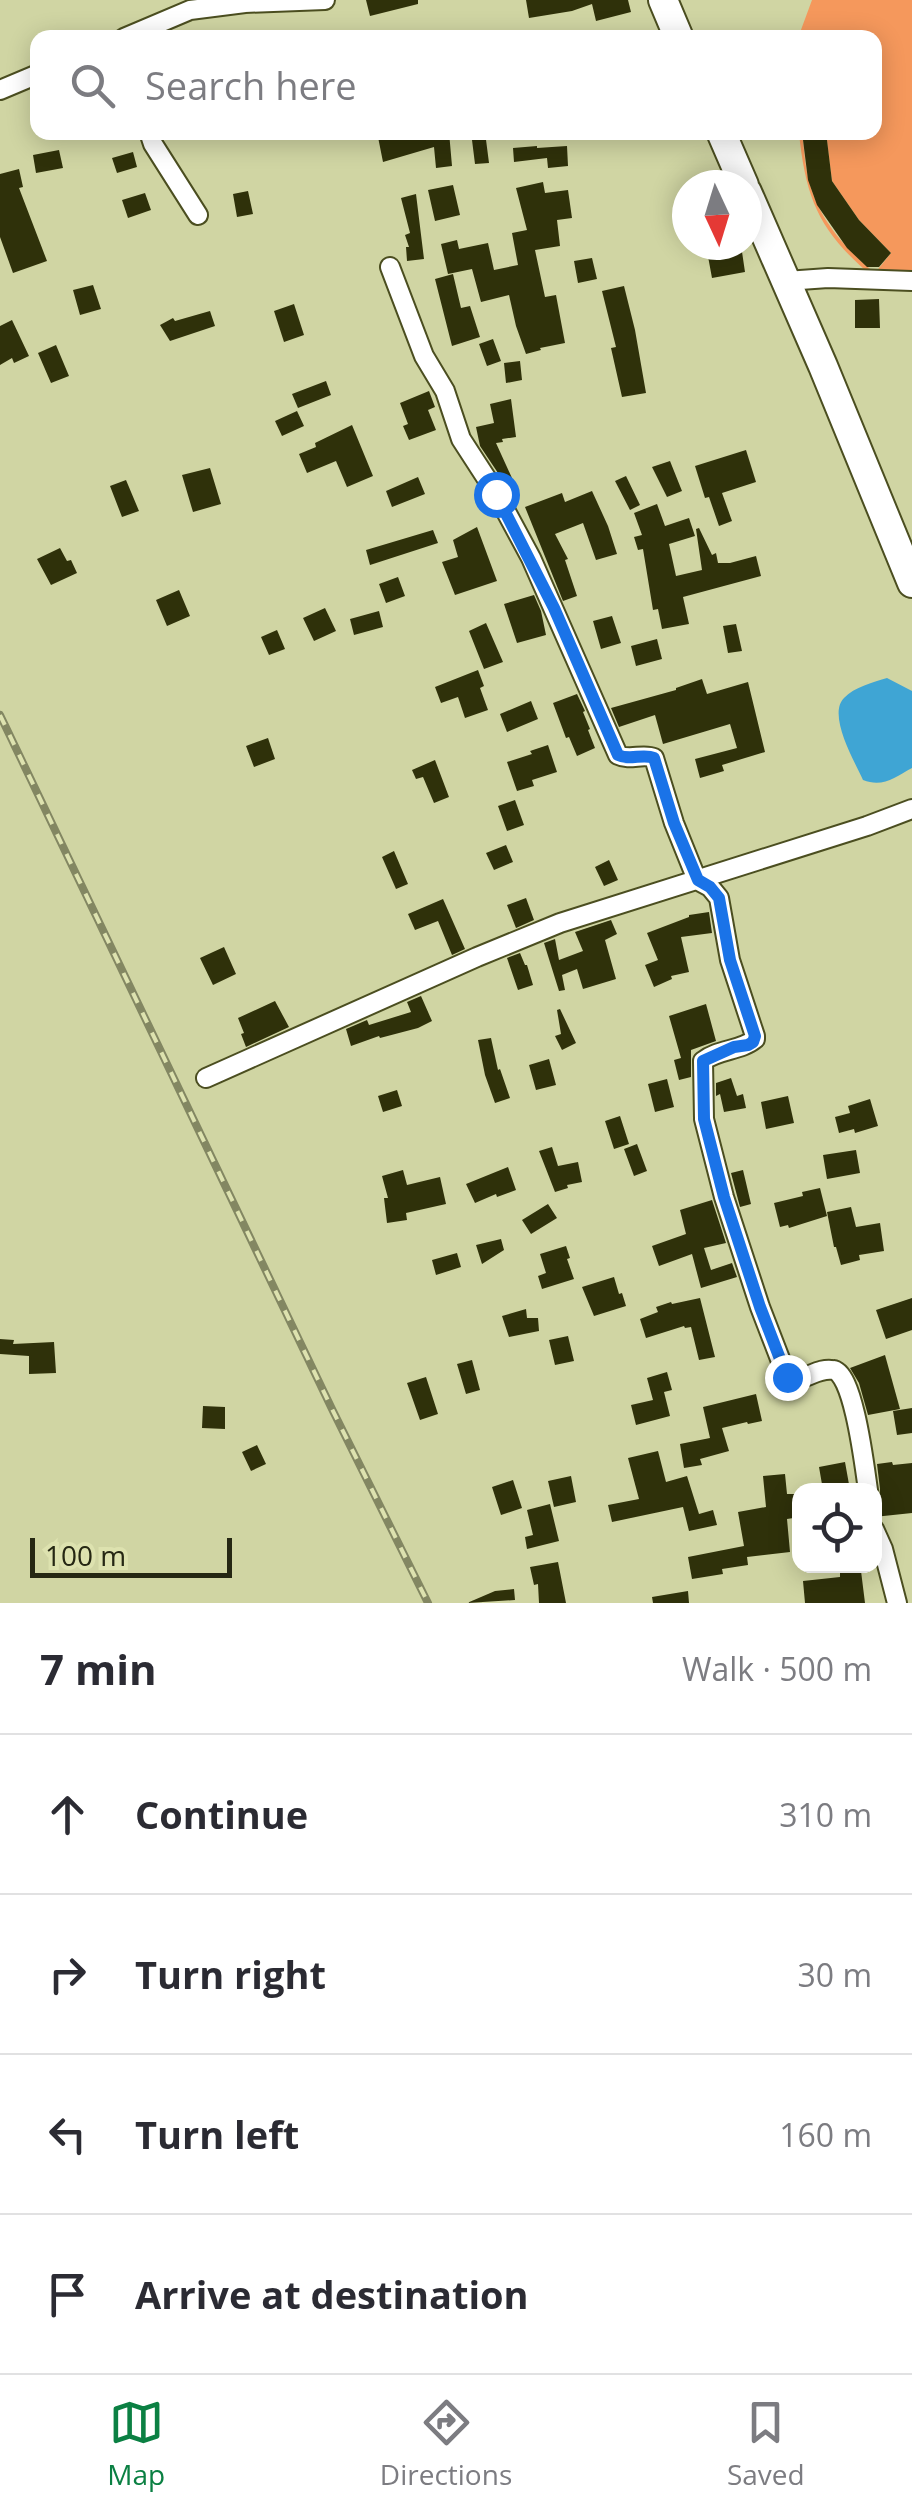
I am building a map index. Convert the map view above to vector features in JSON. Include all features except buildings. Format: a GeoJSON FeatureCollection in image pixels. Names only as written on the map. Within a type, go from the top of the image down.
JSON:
{"type":"FeatureCollection","features":[{"type":"Feature","properties":{"kind":"highway"},"geometry":{"type":"LineString","coordinates":[[662,0],[675,30]]}},
{"type":"Feature","properties":{"kind":"highway"},"geometry":{"type":"LineString","coordinates":[[724,140],[737,170]]}},
{"type":"Feature","properties":{"kind":"highway"},"geometry":{"type":"LineString","coordinates":[[762,227],[912,583]]}},
{"type":"Feature","properties":{"kind":"street"},"geometry":{"type":"LineString","coordinates":[[143,30],[190,10],[325,0]]}},
{"type":"Feature","properties":{"kind":"street"},"geometry":{"type":"LineString","coordinates":[[0,90],[30,77]]}},
{"type":"Feature","properties":{"kind":"street"},"geometry":{"type":"LineString","coordinates":[[152,140],[198,215]]}},
{"type":"Feature","properties":{"kind":"street"},"geometry":{"type":"LineString","coordinates":[[390,267],[461,439],[531,558],[618,755],[650,756],[657,762],[674,823],[698,880],[719,898],[730,960],[755,1036],[748,1045],[703,1061],[704,1119],[724,1197],[787,1377],[797,1380],[832,1370],[844,1378],[858,1427],[867,1483]]}},
{"type":"Feature","properties":{"kind":"street"},"geometry":{"type":"LineString","coordinates":[[786,282],[828,278],[912,281]]}},
{"type":"Feature","properties":{"kind":"street"},"geometry":{"type":"LineString","coordinates":[[206,1078],[560,923],[912,809]]}},
{"type":"Feature","properties":{"kind":"street"},"geometry":{"type":"LineString","coordinates":[[882,1545],[897,1603]]}},
{"type":"Feature","properties":{"kind":"shaded area"},"geometry":{"type":"Polygon","coordinates":[[[812,0],[912,0],[912,276],[873,277],[840,245],[812,197],[800,140],[819,208],[844,244],[875,273],[891,253],[859,220],[832,181],[827,140],[882,140],[882,30],[801,30],[812,0]]]}},
{"type":"Feature","properties":{"kind":"water"},"geometry":{"type":"Polygon","coordinates":[[[887,678],[912,691],[912,768],[877,783],[863,780],[844,739],[839,715],[844,698],[853,691],[887,678]]]}},
{"type":"Feature","properties":{"kind":"railway"},"geometry":{"type":"LineString","coordinates":[[0,715],[428,1603]]}},
{"type":"Feature","properties":{"kind":"route"},"geometry":{"type":"LineString","coordinates":[[496,494],[531,558],[618,755],[650,756],[657,762],[674,823],[698,880],[719,898],[730,960],[755,1039],[703,1061],[704,1119],[724,1197],[787,1377]]}}]}
